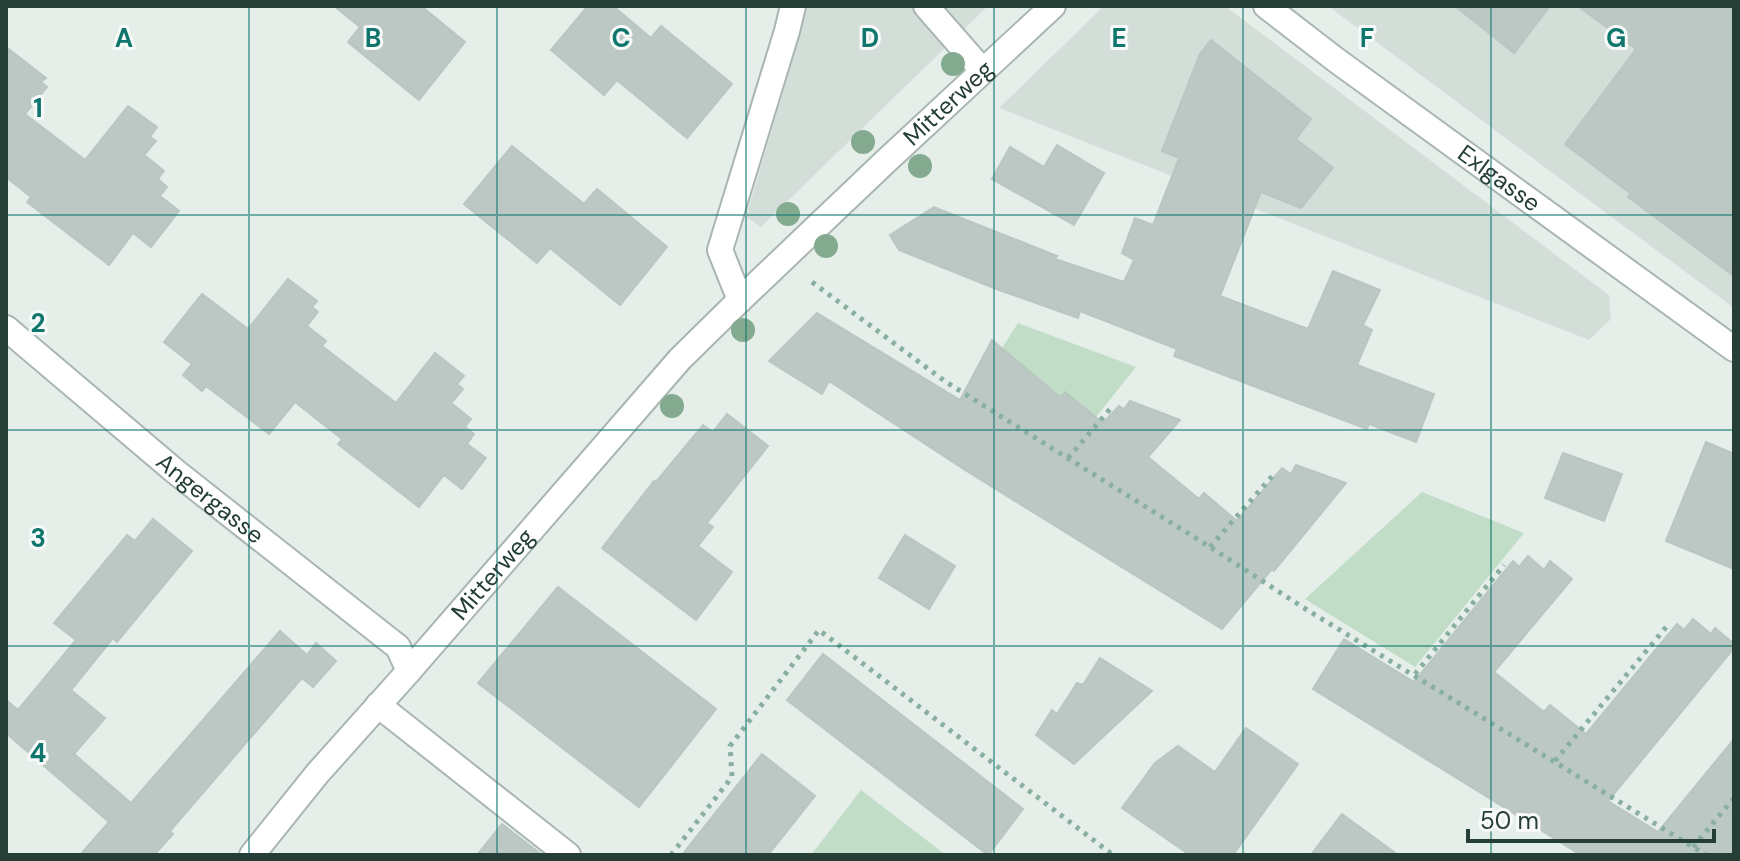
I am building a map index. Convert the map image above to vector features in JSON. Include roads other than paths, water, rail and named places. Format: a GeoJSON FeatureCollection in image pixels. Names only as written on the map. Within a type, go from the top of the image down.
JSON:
{"type":"FeatureCollection","features":[{"type":"Feature","properties":{"kind":"street"},"geometry":{"type":"LineString","coordinates":[[740,300],[720,250],[793,6]]}},
{"type":"Feature","properties":{"kind":"street"},"geometry":{"type":"LineString","coordinates":[[926,6],[982,70]]}},
{"type":"Feature","properties":{"kind":"street","name":"Mitterweg"},"geometry":{"type":"LineString","coordinates":[[252,855],[317,774],[680,359],[1053,6]]}},
{"type":"Feature","properties":{"kind":"street","name":"Exlgasse"},"geometry":{"type":"LineString","coordinates":[[1266,6],[1734,349]]}},
{"type":"Feature","properties":{"kind":"street","name":"Angergasse"},"geometry":{"type":"LineString","coordinates":[[6,328],[176,472],[398,647],[409,671]]}},
{"type":"Feature","properties":{"kind":"street"},"geometry":{"type":"LineString","coordinates":[[378,705],[568,855]]}}]}
